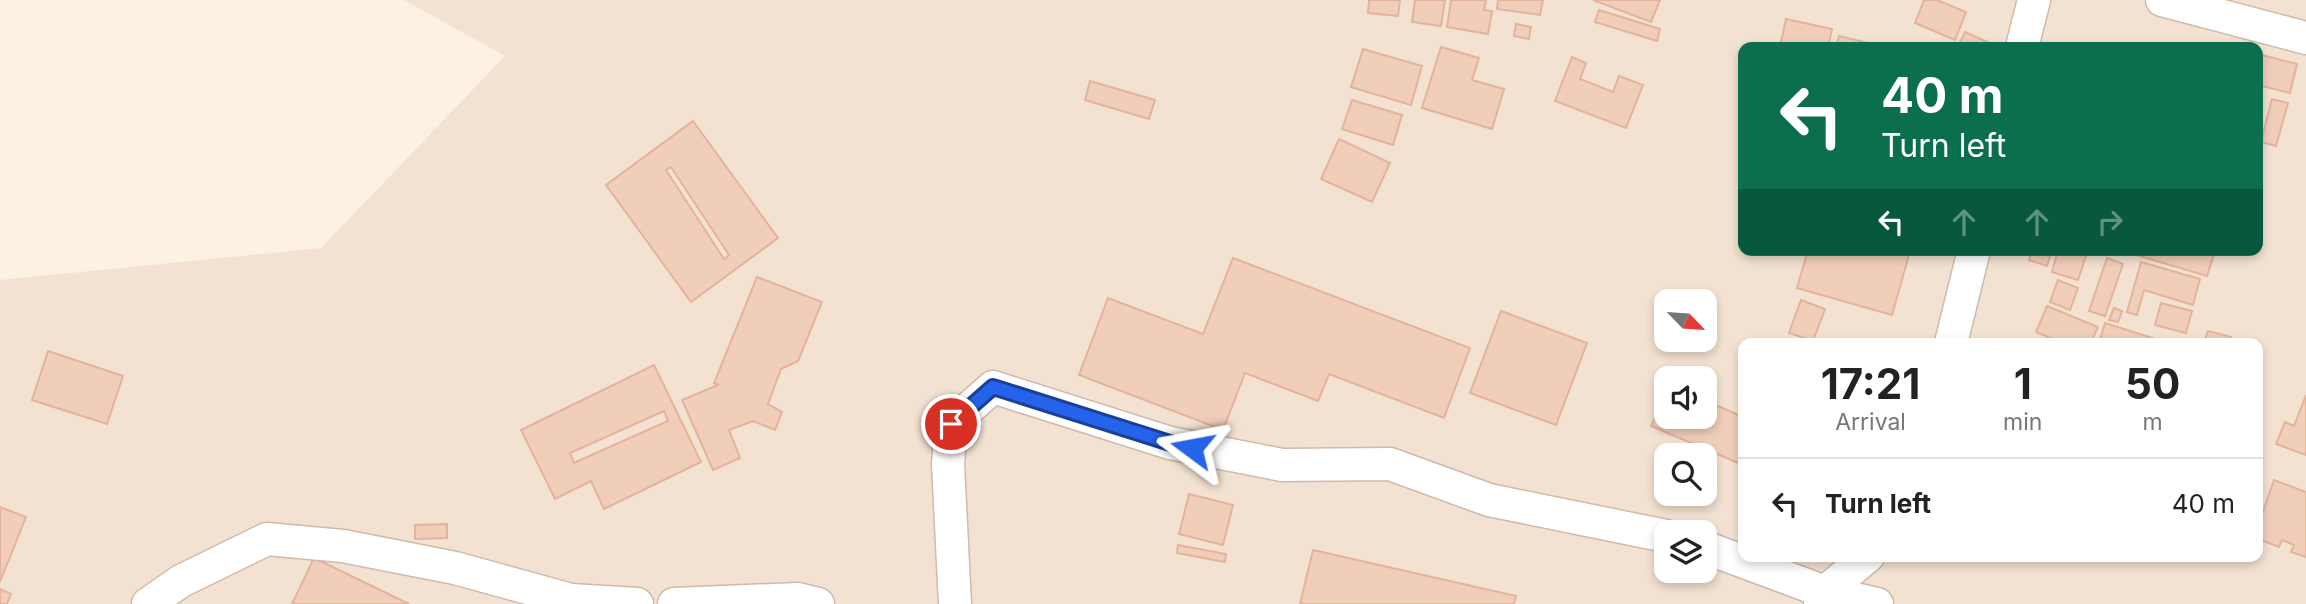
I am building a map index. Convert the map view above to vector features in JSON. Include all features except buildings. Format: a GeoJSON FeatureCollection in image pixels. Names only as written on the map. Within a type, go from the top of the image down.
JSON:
{"type":"FeatureCollection","features":[{"type":"Feature","properties":{"kind":"street"},"geometry":{"type":"LineString","coordinates":[[2023,42],[2034,0]]}},
{"type":"Feature","properties":{"kind":"street"},"geometry":{"type":"LineString","coordinates":[[2162,0],[2306,38]]}},
{"type":"Feature","properties":{"kind":"street"},"geometry":{"type":"LineString","coordinates":[[1952,338],[1973,256]]}},
{"type":"Feature","properties":{"kind":"street"},"geometry":{"type":"LineString","coordinates":[[955,604],[948,464],[951,424],[993,387],[1170,443],[1282,465],[1390,464],[1489,500],[1654,534]]}},
{"type":"Feature","properties":{"kind":"street"},"geometry":{"type":"LineString","coordinates":[[148,604],[181,581],[267,539],[343,546],[455,568],[569,602],[637,604]]}},
{"type":"Feature","properties":{"kind":"street"},"geometry":{"type":"LineString","coordinates":[[1717,553],[1738,562]]}},
{"type":"Feature","properties":{"kind":"street"},"geometry":{"type":"LineString","coordinates":[[1739,562],[1823,598],[1877,604]]}},
{"type":"Feature","properties":{"kind":"street"},"geometry":{"type":"LineString","coordinates":[[1823,598],[1862,562]]}},
{"type":"Feature","properties":{"kind":"street"},"geometry":{"type":"LineString","coordinates":[[674,604],[799,599],[818,604]]}},
{"type":"Feature","properties":{"kind":"shaded area"},"geometry":{"type":"Polygon","coordinates":[[[404,0],[2306,0],[2306,604],[0,604],[0,280],[321,248],[505,56],[404,0]]]}},
{"type":"Feature","properties":{"kind":"route"},"geometry":{"type":"LineString","coordinates":[[951,424],[993,387],[1192,448]]}}]}
